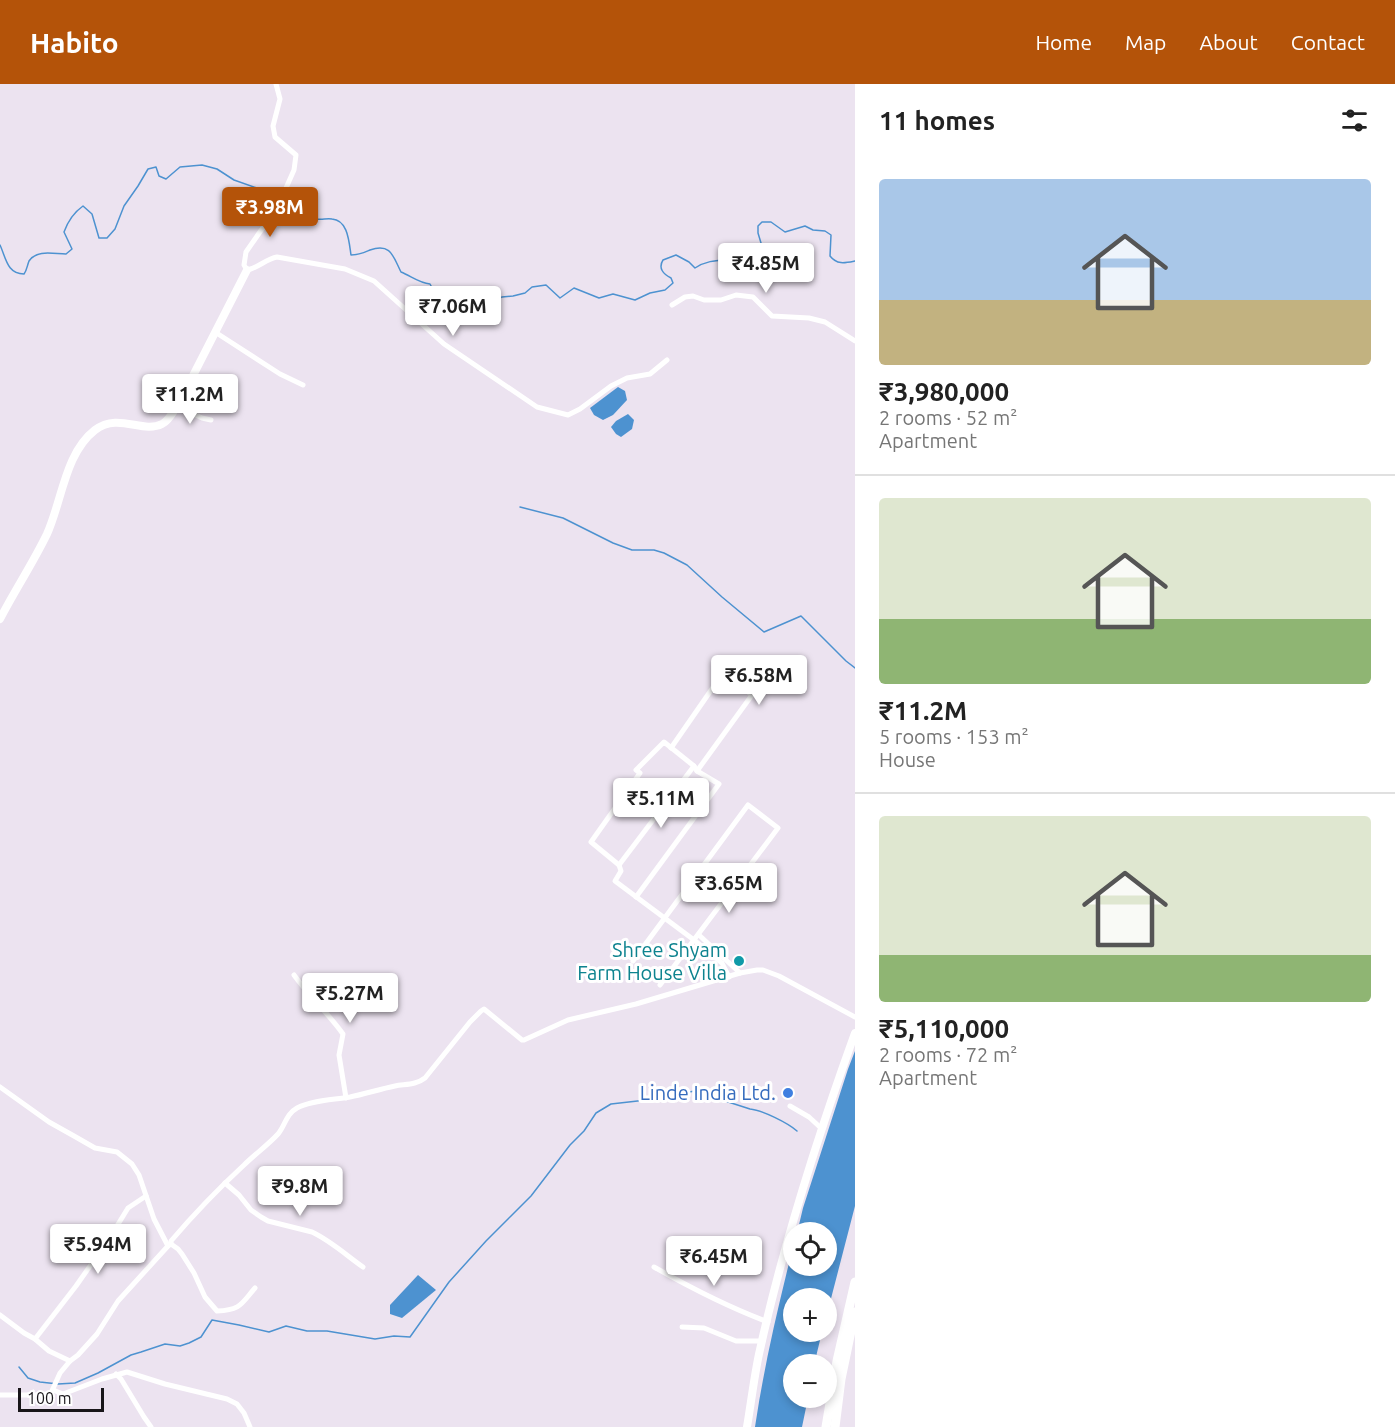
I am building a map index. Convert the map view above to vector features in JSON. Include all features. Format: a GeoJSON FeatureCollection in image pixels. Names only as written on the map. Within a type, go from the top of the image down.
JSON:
{"type":"FeatureCollection","features":[{"type":"Feature","properties":{"kind":"highway"},"geometry":{"type":"LineString","coordinates":[[826,1427],[837,1361],[855,1282]]}},
{"type":"Feature","properties":{"kind":"highway"},"geometry":{"type":"LineString","coordinates":[[835,1427],[841,1379],[855,1312]]}},
{"type":"Feature","properties":{"kind":"street"},"geometry":{"type":"LineString","coordinates":[[247,270],[244,265],[246,252],[278,206],[294,170],[296,155],[275,137],[273,126],[280,99],[276,84]]}},
{"type":"Feature","properties":{"kind":"street"},"geometry":{"type":"LineString","coordinates":[[0,619],[45,537],[75,455],[93,431],[101,425],[125,422],[155,426],[164,423],[177,406],[247,270],[270,258],[277,257],[345,269],[374,281],[444,344],[537,407],[568,415],[611,386],[627,378],[650,374],[667,360]]}},
{"type":"Feature","properties":{"kind":"street"},"geometry":{"type":"LineString","coordinates":[[672,304],[685,297],[693,296],[705,300],[721,300],[736,295],[753,297],[772,316],[809,318],[825,322],[855,341]]}},
{"type":"Feature","properties":{"kind":"street"},"geometry":{"type":"LineString","coordinates":[[215,332],[280,374],[303,385]]}},
{"type":"Feature","properties":{"kind":"street"},"geometry":{"type":"LineString","coordinates":[[177,406],[211,420]]}},
{"type":"Feature","properties":{"kind":"street"},"geometry":{"type":"LineString","coordinates":[[619,865],[752,695],[723,673],[671,748]]}},
{"type":"Feature","properties":{"kind":"street"},"geometry":{"type":"LineString","coordinates":[[636,897],[719,784],[664,742],[636,770],[640,773],[591,842],[619,865],[621,871],[615,881],[722,963],[729,976]]}},
{"type":"Feature","properties":{"kind":"street"},"geometry":{"type":"LineString","coordinates":[[633,961],[748,805],[778,828],[660,985]]}},
{"type":"Feature","properties":{"kind":"street"},"geometry":{"type":"LineString","coordinates":[[699,935],[741,973]]}},
{"type":"Feature","properties":{"kind":"street"},"geometry":{"type":"LineString","coordinates":[[0,1395],[51,1393],[60,1373],[97,1334],[118,1301],[198,1210],[277,1135],[295,1109],[317,1102],[419,1083],[439,1062],[470,1022],[484,1009],[522,1040],[525,1040],[568,1020],[636,1004],[729,976],[763,970],[855,1017]]}},
{"type":"Feature","properties":{"kind":"street"},"geometry":{"type":"LineString","coordinates":[[294,975],[343,1034],[339,1055],[346,1098]]}},
{"type":"Feature","properties":{"kind":"street"},"geometry":{"type":"LineString","coordinates":[[747,1427],[763,1341],[787,1242],[855,1033]]}},
{"type":"Feature","properties":{"kind":"street"},"geometry":{"type":"LineString","coordinates":[[0,1087],[50,1122],[95,1148],[121,1154],[135,1168],[159,1231],[169,1245],[178,1249],[182,1254],[205,1297],[218,1311],[241,1306],[255,1288]]}},
{"type":"Feature","properties":{"kind":"street"},"geometry":{"type":"LineString","coordinates":[[790,1106],[822,1129]]}},
{"type":"Feature","properties":{"kind":"street"},"geometry":{"type":"LineString","coordinates":[[225,1183],[261,1217],[319,1235],[363,1267]]}},
{"type":"Feature","properties":{"kind":"street"},"geometry":{"type":"LineString","coordinates":[[35,1339],[76,1286],[128,1208],[146,1196]]}},
{"type":"Feature","properties":{"kind":"street"},"geometry":{"type":"LineString","coordinates":[[654,1267],[697,1291],[745,1314],[768,1322]]}},
{"type":"Feature","properties":{"kind":"street"},"geometry":{"type":"LineString","coordinates":[[0,1315],[49,1351],[70,1360]]}},
{"type":"Feature","properties":{"kind":"street"},"geometry":{"type":"LineString","coordinates":[[682,1328],[704,1328],[736,1341],[763,1341]]}},
{"type":"Feature","properties":{"kind":"street"},"geometry":{"type":"LineString","coordinates":[[53,1390],[63,1394],[127,1372],[227,1399],[237,1404],[250,1427]]}},
{"type":"Feature","properties":{"kind":"street"},"geometry":{"type":"LineString","coordinates":[[116,1374],[151,1427]]}},
{"type":"Feature","properties":{"kind":"water"},"geometry":{"type":"Polygon","coordinates":[[[618,387],[625,391],[627,400],[613,415],[603,420],[594,415],[590,408],[618,387]]]}},
{"type":"Feature","properties":{"kind":"water"},"geometry":{"type":"Polygon","coordinates":[[[628,414],[634,420],[632,429],[621,437],[611,427],[628,414]]]}},
{"type":"Feature","properties":{"kind":"water"},"geometry":{"type":"Polygon","coordinates":[[[855,1051],[855,1206],[837,1275],[837,1222],[800,1222],[855,1051]]]}},
{"type":"Feature","properties":{"kind":"water"},"geometry":{"type":"Polygon","coordinates":[[[418,1275],[436,1290],[402,1318],[390,1314],[390,1305],[418,1275]]]}},
{"type":"Feature","properties":{"kind":"water"},"geometry":{"type":"Polygon","coordinates":[[[786,1276],[837,1276],[834,1288],[783,1288],[786,1276]]]}},
{"type":"Feature","properties":{"kind":"water"},"geometry":{"type":"Polygon","coordinates":[[[783,1290],[783,1342],[820,1342],[817,1354],[783,1354],[783,1408],[806,1408],[802,1427],[755,1427],[783,1290]]]}},
{"type":"Feature","properties":{"kind":"waterway"},"geometry":{"type":"LineString","coordinates":[[0,245],[11,268],[24,274],[32,257],[46,253],[66,254],[72,249],[64,232],[76,211],[83,206],[92,214],[99,238],[107,238],[115,229],[124,206],[148,169],[156,167],[159,176],[166,179],[180,167],[202,165],[217,169],[234,180],[268,192],[279,199]]}},
{"type":"Feature","properties":{"kind":"waterway"},"geometry":{"type":"LineString","coordinates":[[283,202],[306,209],[317,219],[332,219],[341,223],[347,232],[351,255],[383,248],[390,252],[401,272],[430,284],[443,308],[449,308],[452,303],[459,301],[468,305],[471,312],[477,314],[502,297],[525,293],[532,287],[546,285],[560,298],[574,288],[599,298],[613,294],[635,300],[650,293],[665,290],[673,283],[662,270],[663,260],[676,255],[695,268],[712,261],[745,256],[761,243],[758,226],[762,222],[771,222],[785,232],[805,226],[813,230],[825,231],[831,235],[830,256],[841,263],[855,261]]}},
{"type":"Feature","properties":{"kind":"waterway"},"geometry":{"type":"LineString","coordinates":[[520,507],[563,518],[632,550],[654,550],[664,553],[687,565],[764,632],[801,616],[855,668]]}},
{"type":"Feature","properties":{"kind":"waterway"},"geometry":{"type":"LineString","coordinates":[[19,1367],[28,1378],[40,1382],[75,1383],[131,1355],[165,1344],[180,1346],[189,1343],[201,1337],[212,1320],[269,1332],[286,1326],[307,1331],[327,1331],[375,1339],[394,1336],[410,1337],[449,1282],[531,1196],[596,1113],[611,1104],[664,1098],[694,1091],[768,1114],[797,1131]]}},
{"type":"Feature","properties":{"kind":"place","name":"Shree Shyam Farm House Villa"},"geometry":{"type":"Point","coordinates":[739,961]}},
{"type":"Feature","properties":{"kind":"place","name":"Linde India Ltd."},"geometry":{"type":"Point","coordinates":[788,1093]}}]}
